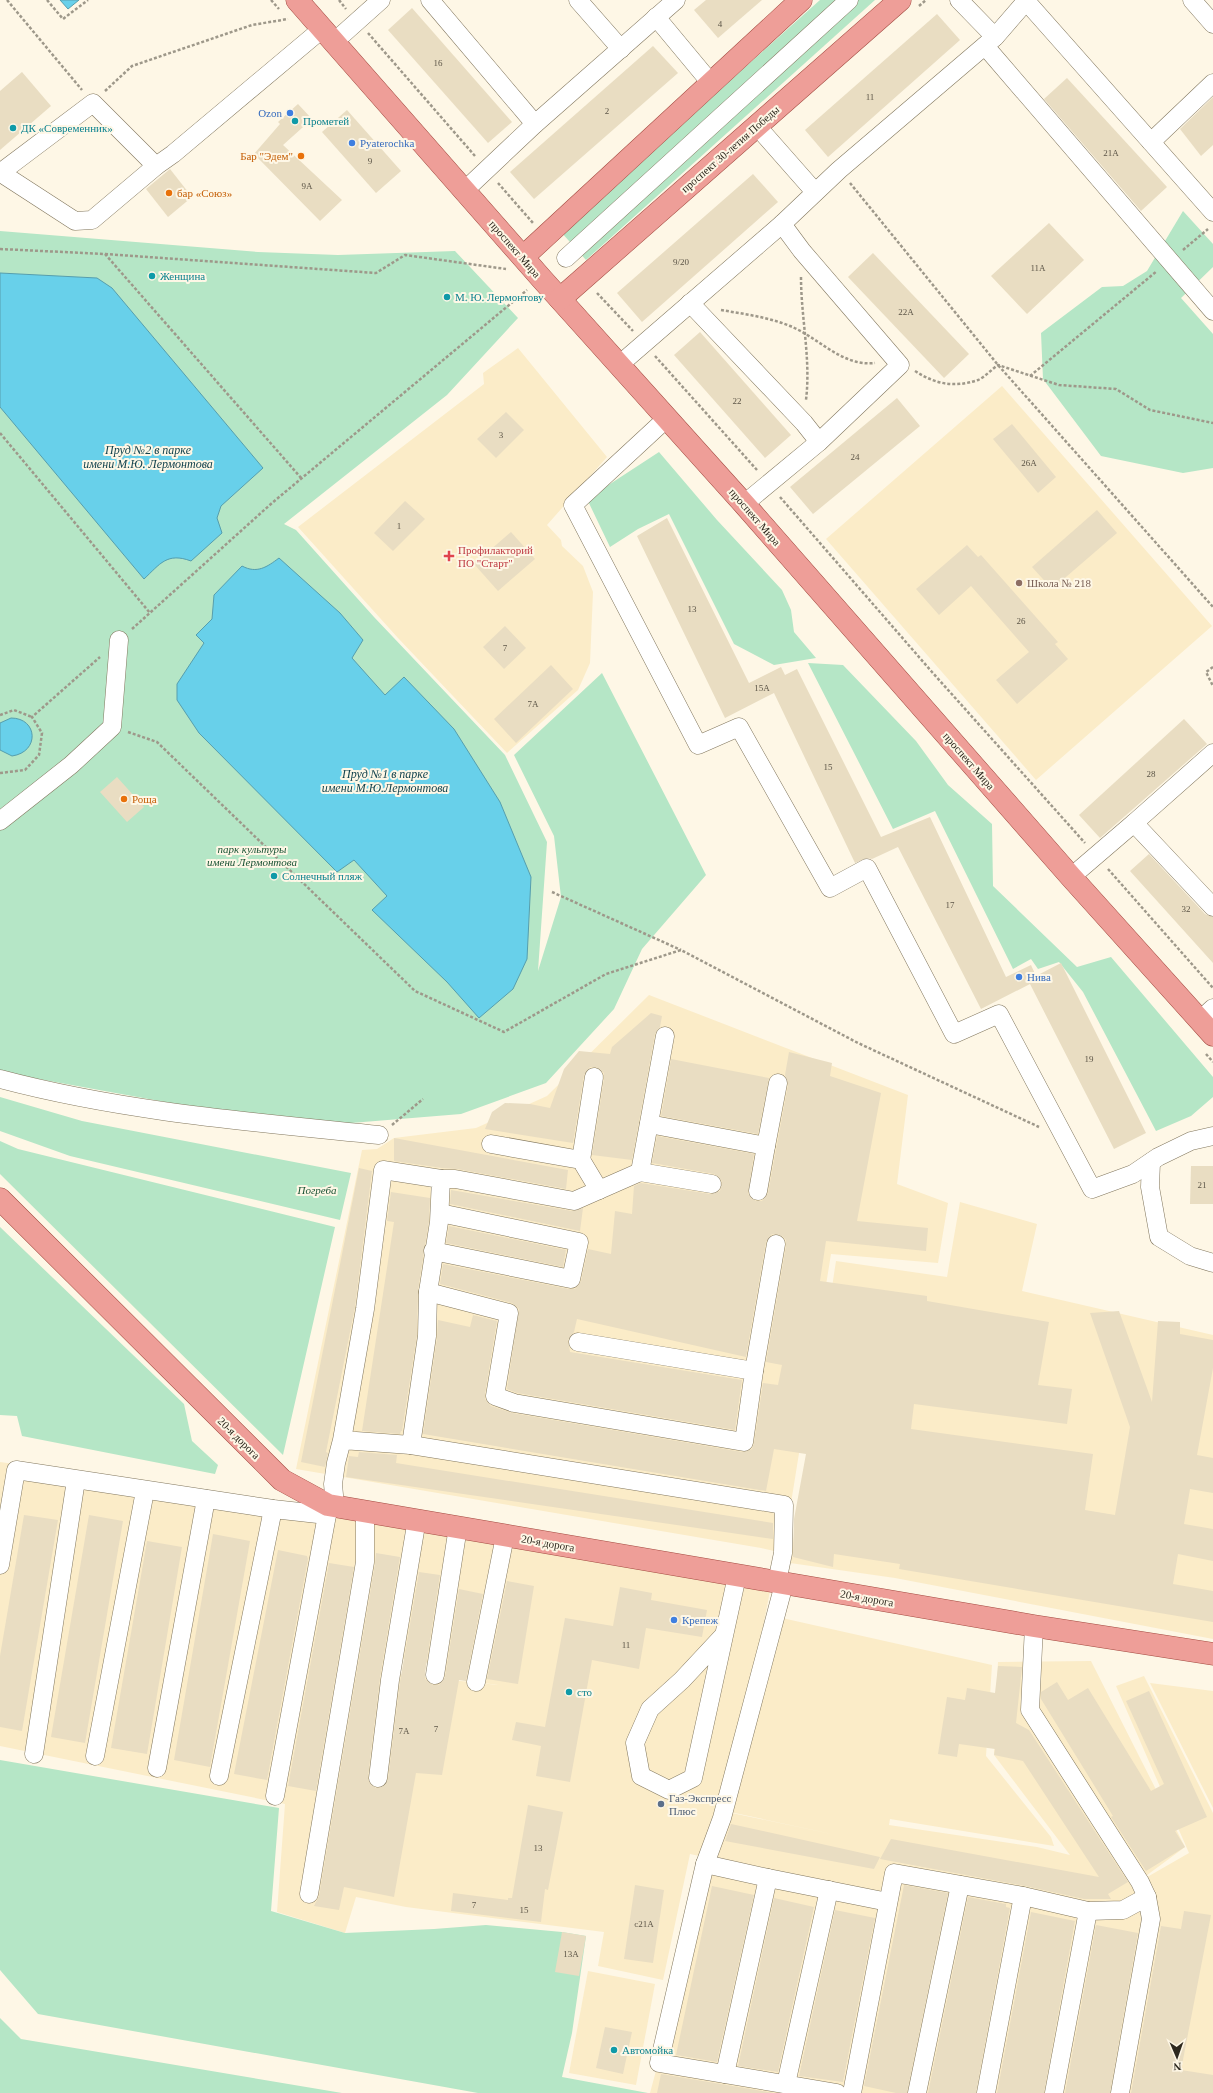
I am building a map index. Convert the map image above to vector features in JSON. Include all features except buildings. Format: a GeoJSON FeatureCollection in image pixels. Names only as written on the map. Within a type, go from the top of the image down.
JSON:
{"type":"FeatureCollection","features":[{"type":"Feature","properties":{"kind":"main road"},"geometry":{"type":"LineString","coordinates":[[517,263],[710,82],[801,0]]}},
{"type":"Feature","properties":{"kind":"main road","name":"проспект 30-летия Победы"},"geometry":{"type":"LineString","coordinates":[[560,299],[756,125],[900,0]]}},
{"type":"Feature","properties":{"kind":"main road","name":"проспект Мира"},"geometry":{"type":"LineString","coordinates":[[293,10],[328,35],[464,191],[517,263],[541,278],[744,504],[1071,877],[1209,1021]]}},
{"type":"Feature","properties":{"kind":"main road","name":"20-я дорога"},"geometry":{"type":"LineString","coordinates":[[0,1199],[282,1480],[330,1509],[365,1511],[417,1519],[505,1536],[737,1576],[1034,1626],[1213,1654]]}},
{"type":"Feature","properties":{"kind":"street"},"geometry":{"type":"LineString","coordinates":[[156,166],[93,103],[0,173],[75,221],[92,220],[156,166],[328,35],[357,21],[381,0]]}},
{"type":"Feature","properties":{"kind":"street"},"geometry":{"type":"LineString","coordinates":[[430,0],[535,124]]}},
{"type":"Feature","properties":{"kind":"street"},"geometry":{"type":"LineString","coordinates":[[578,0],[621,49]]}},
{"type":"Feature","properties":{"kind":"street"},"geometry":{"type":"LineString","coordinates":[[464,191],[535,124],[676,0]]}},
{"type":"Feature","properties":{"kind":"street"},"geometry":{"type":"LineString","coordinates":[[566,258],[849,0]]}},
{"type":"Feature","properties":{"kind":"street"},"geometry":{"type":"LineString","coordinates":[[959,0],[990,42],[1169,262],[1213,311]]}},
{"type":"Feature","properties":{"kind":"street"},"geometry":{"type":"LineString","coordinates":[[619,365],[643,342],[782,224],[839,170],[990,42],[1026,0],[1213,212]]}},
{"type":"Feature","properties":{"kind":"street"},"geometry":{"type":"LineString","coordinates":[[1192,0],[1213,24]]}},
{"type":"Feature","properties":{"kind":"street"},"geometry":{"type":"LineString","coordinates":[[656,17],[710,82]]}},
{"type":"Feature","properties":{"kind":"street"},"geometry":{"type":"LineString","coordinates":[[1151,142],[1213,83]]}},
{"type":"Feature","properties":{"kind":"street"},"geometry":{"type":"LineString","coordinates":[[756,125],[815,192]]}},
{"type":"Feature","properties":{"kind":"street"},"geometry":{"type":"LineString","coordinates":[[744,504],[819,442],[898,363],[802,251],[782,224]]}},
{"type":"Feature","properties":{"kind":"street"},"geometry":{"type":"LineString","coordinates":[[690,303],[804,423],[819,442]]}},
{"type":"Feature","properties":{"kind":"street"},"geometry":{"type":"LineString","coordinates":[[667,418],[572,504],[698,746],[739,727],[830,888],[867,868],[954,1034],[999,1014],[1092,1189],[1133,1174],[1151,1162],[1191,1141],[1213,1136]]}},
{"type":"Feature","properties":{"kind":"street"},"geometry":{"type":"LineString","coordinates":[[0,821],[71,765],[112,727],[119,640]]}},
{"type":"Feature","properties":{"kind":"street"},"geometry":{"type":"LineString","coordinates":[[1071,877],[1213,753]]}},
{"type":"Feature","properties":{"kind":"street"},"geometry":{"type":"LineString","coordinates":[[1134,823],[1213,907]]}},
{"type":"Feature","properties":{"kind":"street"},"geometry":{"type":"LineString","coordinates":[[640,1172],[665,1036]]}},
{"type":"Feature","properties":{"kind":"street"},"geometry":{"type":"LineString","coordinates":[[594,1077],[581,1160],[599,1190]]}},
{"type":"Feature","properties":{"kind":"street"},"geometry":{"type":"LineString","coordinates":[[0,1079],[28,1086],[174,1113],[379,1134]]}},
{"type":"Feature","properties":{"kind":"street"},"geometry":{"type":"LineString","coordinates":[[758,1191],[778,1083]]}},
{"type":"Feature","properties":{"kind":"street"},"geometry":{"type":"LineString","coordinates":[[649,1124],[766,1146]]}},
{"type":"Feature","properties":{"kind":"street"},"geometry":{"type":"LineString","coordinates":[[491,1144],[581,1160]]}},
{"type":"Feature","properties":{"kind":"street"},"geometry":{"type":"LineString","coordinates":[[1151,1162],[1150,1187],[1159,1237],[1190,1256],[1213,1263]]}},
{"type":"Feature","properties":{"kind":"street"},"geometry":{"type":"LineString","coordinates":[[275,1796],[330,1509],[336,1463],[342,1440],[365,1309],[383,1170],[442,1179],[455,1179],[574,1201],[640,1172],[712,1184]]}},
{"type":"Feature","properties":{"kind":"street"},"geometry":{"type":"LineString","coordinates":[[411,1445],[427,1336],[428,1292],[433,1251],[440,1213],[442,1179]]}},
{"type":"Feature","properties":{"kind":"street"},"geometry":{"type":"LineString","coordinates":[[433,1251],[571,1279],[579,1242],[440,1213]]}},
{"type":"Feature","properties":{"kind":"street"},"geometry":{"type":"LineString","coordinates":[[428,1292],[508,1314],[495,1396],[514,1403],[744,1442],[754,1371],[776,1244]]}},
{"type":"Feature","properties":{"kind":"street"},"geometry":{"type":"LineString","coordinates":[[578,1342],[754,1371]]}},
{"type":"Feature","properties":{"kind":"street"},"geometry":{"type":"LineString","coordinates":[[342,1440],[411,1445],[784,1505],[781,1583],[722,1818],[705,1864],[659,2063],[837,2093]]}},
{"type":"Feature","properties":{"kind":"street"},"geometry":{"type":"LineString","coordinates":[[0,1565],[16,1470],[273,1510],[330,1509]]}},
{"type":"Feature","properties":{"kind":"street"},"geometry":{"type":"LineString","coordinates":[[34,1754],[76,1480]]}},
{"type":"Feature","properties":{"kind":"street"},"geometry":{"type":"LineString","coordinates":[[95,1756],[145,1490]]}},
{"type":"Feature","properties":{"kind":"street"},"geometry":{"type":"LineString","coordinates":[[157,1768],[206,1499]]}},
{"type":"Feature","properties":{"kind":"street"},"geometry":{"type":"LineString","coordinates":[[220,1776],[273,1510]]}},
{"type":"Feature","properties":{"kind":"street"},"geometry":{"type":"LineString","coordinates":[[309,1894],[365,1562],[365,1511]]}},
{"type":"Feature","properties":{"kind":"street"},"geometry":{"type":"LineString","coordinates":[[378,1778],[390,1680],[417,1519]]}},
{"type":"Feature","properties":{"kind":"street"},"geometry":{"type":"LineString","coordinates":[[435,1675],[458,1527]]}},
{"type":"Feature","properties":{"kind":"street"},"geometry":{"type":"LineString","coordinates":[[476,1682],[505,1536]]}},
{"type":"Feature","properties":{"kind":"street"},"geometry":{"type":"LineString","coordinates":[[724,1635],[682,1680],[650,1709],[635,1743],[641,1776],[669,1790],[694,1778],[737,1576]]}},
{"type":"Feature","properties":{"kind":"street"},"geometry":{"type":"LineString","coordinates":[[1034,1626],[1030,1710],[1140,1882],[1147,1897],[1152,1920],[1120,2093]]}},
{"type":"Feature","properties":{"kind":"street"},"geometry":{"type":"LineString","coordinates":[[705,1864],[888,1902]]}},
{"type":"Feature","properties":{"kind":"street"},"geometry":{"type":"LineString","coordinates":[[852,2093],[894,1873],[1023,1896],[1088,1911],[1123,1910],[1147,1897]]}},
{"type":"Feature","properties":{"kind":"street"},"geometry":{"type":"LineString","coordinates":[[725,2074],[768,1878]]}},
{"type":"Feature","properties":{"kind":"street"},"geometry":{"type":"LineString","coordinates":[[917,2093],[960,1885]]}},
{"type":"Feature","properties":{"kind":"street"},"geometry":{"type":"LineString","coordinates":[[786,2084],[829,1890]]}},
{"type":"Feature","properties":{"kind":"street"},"geometry":{"type":"LineString","coordinates":[[986,2093],[1023,1896]]}},
{"type":"Feature","properties":{"kind":"street"},"geometry":{"type":"LineString","coordinates":[[1054,2093],[1088,1911]]}},
{"type":"Feature","properties":{"kind":"path"},"geometry":{"type":"LineString","coordinates":[[7,0],[93,103],[132,66],[293,10]]}},
{"type":"Feature","properties":{"kind":"path"},"geometry":{"type":"LineString","coordinates":[[47,0],[63,19],[88,0]]}},
{"type":"Feature","properties":{"kind":"path"},"geometry":{"type":"LineString","coordinates":[[339,0],[545,236]]}},
{"type":"Feature","properties":{"kind":"path"},"geometry":{"type":"LineString","coordinates":[[839,170],[998,365],[1213,607]]}},
{"type":"Feature","properties":{"kind":"path"},"geometry":{"type":"LineString","coordinates":[[1030,377],[1213,225]]}},
{"type":"Feature","properties":{"kind":"path"},"geometry":{"type":"LineString","coordinates":[[0,249],[106,254],[376,273],[405,255],[517,263]]}},
{"type":"Feature","properties":{"kind":"path"},"geometry":{"type":"LineString","coordinates":[[802,251],[801,290],[808,384],[804,423]]}},
{"type":"Feature","properties":{"kind":"path"},"geometry":{"type":"LineString","coordinates":[[106,254],[302,479]]}},
{"type":"Feature","properties":{"kind":"path"},"geometry":{"type":"LineString","coordinates":[[32,717],[272,503],[541,278]]}},
{"type":"Feature","properties":{"kind":"path"},"geometry":{"type":"LineString","coordinates":[[584,278],[769,484],[932,672],[1213,988]]}},
{"type":"Feature","properties":{"kind":"path"},"geometry":{"type":"LineString","coordinates":[[719,309],[763,318],[789,326],[805,333],[829,350],[849,360],[870,364],[898,363],[927,379],[948,386],[979,380],[998,365]]}},
{"type":"Feature","properties":{"kind":"path"},"geometry":{"type":"LineString","coordinates":[[998,365],[1030,377],[1059,385],[1116,390],[1150,410],[1213,422]]}},
{"type":"Feature","properties":{"kind":"path"},"geometry":{"type":"LineString","coordinates":[[0,433],[150,613]]}},
{"type":"Feature","properties":{"kind":"path"},"geometry":{"type":"LineString","coordinates":[[1213,667],[1206,672],[1213,686]]}},
{"type":"Feature","properties":{"kind":"path"},"geometry":{"type":"LineString","coordinates":[[0,715],[14,710],[32,717],[42,733],[38,755],[25,770],[0,773]]}},
{"type":"Feature","properties":{"kind":"path"},"geometry":{"type":"LineString","coordinates":[[112,727],[157,742],[415,991],[504,1032],[606,974],[681,950]]}},
{"type":"Feature","properties":{"kind":"path"},"geometry":{"type":"LineString","coordinates":[[552,892],[681,950],[858,1043],[1066,1139]]}},
{"type":"Feature","properties":{"kind":"path"},"geometry":{"type":"LineString","coordinates":[[379,1134],[402,1119],[423,1099]]}},
{"type":"Feature","properties":{"kind":"shaded area","name":"Профилакторий ПО \"Старт\""},"geometry":{"type":"Polygon","coordinates":[[[518,348],[607,457],[547,525],[561,540],[562,546],[583,566],[593,592],[590,663],[578,690],[507,753],[398,638],[298,527],[484,384],[483,373],[518,348]]]}},
{"type":"Feature","properties":{"kind":"shaded area","name":"Школа № 218"},"geometry":{"type":"Polygon","coordinates":[[[1002,386],[1212,626],[1036,780],[826,539],[1002,386]]]}},
{"type":"Feature","properties":{"kind":"shaded area"},"geometry":{"type":"Polygon","coordinates":[[[649,995],[908,1095],[897,1184],[948,1203],[938,1263],[831,1254],[783,1553],[296,1469],[362,1150],[377,1149],[394,1138],[476,1128],[547,1096],[649,995]]]}},
{"type":"Feature","properties":{"kind":"shaded area"},"geometry":{"type":"Polygon","coordinates":[[[960,1202],[1037,1224],[1022,1291],[1213,1335],[1213,1639],[895,1578],[790,1563],[836,1261],[947,1277],[960,1202]]]}},
{"type":"Feature","properties":{"kind":"shaded area"},"geometry":{"type":"Polygon","coordinates":[[[0,1462],[314,1506],[770,1591],[727,1812],[841,1836],[730,1812],[782,1618],[992,1665],[986,1756],[1051,1837],[1054,1846],[890,1819],[889,1825],[1037,1847],[1070,1855],[994,1755],[998,1662],[1091,1661],[1185,1847],[1135,1884],[1189,1853],[1116,1686],[1144,1676],[1213,1813],[1213,2093],[650,2093],[713,1859],[690,1854],[663,1980],[598,1966],[604,1932],[406,1907],[356,1897],[345,1933],[277,1912],[285,1804],[0,1746],[0,1462]],[[394,1658],[396,1674],[498,1685],[426,1675],[430,1663],[394,1658]]]}},
{"type":"Feature","properties":{"kind":"shaded area"},"geometry":{"type":"Polygon","coordinates":[[[1150,1683],[1213,1691],[1213,1808],[1150,1683]]]}},
{"type":"Feature","properties":{"kind":"shaded area"},"geometry":{"type":"Polygon","coordinates":[[[588,1971],[655,1984],[636,2085],[569,2073],[588,1971]]]}},
{"type":"Feature","properties":{"kind":"green space"},"geometry":{"type":"Polygon","coordinates":[[[820,0],[875,0],[586,260],[561,232],[820,0]]]}},
{"type":"Feature","properties":{"kind":"green space"},"geometry":{"type":"Polygon","coordinates":[[[1183,211],[1213,244],[1213,267],[1181,298],[1213,334],[1213,468],[1183,473],[1101,456],[1043,379],[1041,333],[1102,287],[1123,286],[1147,271],[1183,211]]]}},
{"type":"Feature","properties":{"kind":"green space","name":"парк культуры имени Лермонтова"},"geometry":{"type":"Polygon","coordinates":[[[0,231],[258,252],[338,255],[455,251],[518,318],[447,395],[284,524],[296,530],[374,617],[505,755],[547,842],[538,971],[561,897],[554,836],[514,755],[602,673],[706,875],[642,949],[614,1009],[546,1083],[461,1114],[302,1127],[0,1072],[0,231]]]}},
{"type":"Feature","properties":{"kind":"green space"},"geometry":{"type":"Polygon","coordinates":[[[659,452],[717,520],[782,590],[791,610],[794,632],[816,658],[774,665],[734,644],[669,514],[638,529],[610,547],[587,499],[659,452]]]}},
{"type":"Feature","properties":{"kind":"green space"},"geometry":{"type":"Polygon","coordinates":[[[808,663],[843,665],[916,741],[948,785],[992,824],[993,886],[1077,967],[1111,957],[1213,1077],[1213,1097],[1191,1116],[1156,1131],[1083,992],[1059,962],[1038,969],[1031,959],[1013,969],[935,811],[893,829],[808,663]]]}},
{"type":"Feature","properties":{"kind":"green space","name":"Погреба"},"geometry":{"type":"Polygon","coordinates":[[[0,1097],[82,1121],[351,1173],[340,1220],[70,1156],[0,1131],[0,1097]]]}},
{"type":"Feature","properties":{"kind":"green space"},"geometry":{"type":"Polygon","coordinates":[[[0,1141],[18,1149],[335,1227],[283,1455],[0,1174],[0,1141]]]}},
{"type":"Feature","properties":{"kind":"green space"},"geometry":{"type":"Polygon","coordinates":[[[0,1227],[184,1404],[192,1441],[218,1465],[215,1474],[22,1436],[17,1416],[0,1415],[0,1227]]]}},
{"type":"Feature","properties":{"kind":"green space"},"geometry":{"type":"Polygon","coordinates":[[[0,1760],[279,1808],[271,1911],[345,1933],[486,1925],[562,1932],[586,1936],[572,2033],[562,2077],[648,2093],[478,2093],[38,2014],[0,1970],[0,1760]]]}},
{"type":"Feature","properties":{"kind":"green space"},"geometry":{"type":"Polygon","coordinates":[[[0,2018],[21,2039],[342,2093],[0,2093],[0,2018]]]}},
{"type":"Feature","properties":{"kind":"water"},"geometry":{"type":"Polygon","coordinates":[[[60,0],[79,0],[68,9],[60,0]]]}},
{"type":"Feature","properties":{"kind":"water","name":"Пруд №2 в парке имени М.Ю. Лермонтова"},"geometry":{"type":"Polygon","coordinates":[[[0,273],[97,278],[112,288],[263,468],[221,506],[217,518],[222,533],[191,561],[176,558],[164,561],[144,579],[0,407],[0,273]]]}},
{"type":"Feature","properties":{"kind":"water","name":"Пруд №1 в парке имени М.Ю.Лермонтова"},"geometry":{"type":"Polygon","coordinates":[[[279,558],[340,613],[363,640],[352,658],[385,695],[404,677],[454,729],[500,802],[531,877],[527,959],[513,989],[479,1018],[447,982],[372,910],[387,896],[354,860],[337,872],[199,733],[177,700],[177,684],[204,643],[196,635],[212,619],[214,595],[242,566],[252,569],[262,568],[279,558]]]}},
{"type":"Feature","properties":{"kind":"water"},"geometry":{"type":"Polygon","coordinates":[[[11,718],[20,719],[26,723],[31,729],[32,736],[31,742],[27,748],[21,753],[12,756],[0,750],[0,723],[11,718]]]}},
{"type":"Feature","properties":{"kind":"place","name":"Ozon"},"geometry":{"type":"Point","coordinates":[290,113]}},
{"type":"Feature","properties":{"kind":"place","name":"Прометей"},"geometry":{"type":"Point","coordinates":[295,121]}},
{"type":"Feature","properties":{"kind":"place","name":"ДК «Современник»"},"geometry":{"type":"Point","coordinates":[13,128]}},
{"type":"Feature","properties":{"kind":"place","name":"Pyaterochka"},"geometry":{"type":"Point","coordinates":[352,143]}},
{"type":"Feature","properties":{"kind":"place","name":"Бар \"Эдем\""},"geometry":{"type":"Point","coordinates":[301,156]}},
{"type":"Feature","properties":{"kind":"place","name":"бар «Союз»"},"geometry":{"type":"Point","coordinates":[169,193]}},
{"type":"Feature","properties":{"kind":"place","name":"Женщина"},"geometry":{"type":"Point","coordinates":[152,276]}},
{"type":"Feature","properties":{"kind":"place","name":"М. Ю. Лермонтову"},"geometry":{"type":"Point","coordinates":[447,297]}},
{"type":"Feature","properties":{"kind":"place","name":"Профилакторий ПО \"Старт\""},"geometry":{"type":"Point","coordinates":[449,556]}},
{"type":"Feature","properties":{"kind":"place","name":"Школа № 218"},"geometry":{"type":"Point","coordinates":[1019,583]}},
{"type":"Feature","properties":{"kind":"place","name":"Роща"},"geometry":{"type":"Point","coordinates":[124,799]}},
{"type":"Feature","properties":{"kind":"place","name":"Солнечный пляж"},"geometry":{"type":"Point","coordinates":[274,876]}},
{"type":"Feature","properties":{"kind":"place","name":"Нива"},"geometry":{"type":"Point","coordinates":[1019,977]}},
{"type":"Feature","properties":{"kind":"place","name":"Крепеж"},"geometry":{"type":"Point","coordinates":[674,1620]}},
{"type":"Feature","properties":{"kind":"place","name":"сто"},"geometry":{"type":"Point","coordinates":[569,1692]}},
{"type":"Feature","properties":{"kind":"place","name":"Газ-Экспресс Плюс"},"geometry":{"type":"Point","coordinates":[661,1804]}},
{"type":"Feature","properties":{"kind":"place","name":"Автомойка"},"geometry":{"type":"Point","coordinates":[614,2050]}}]}
